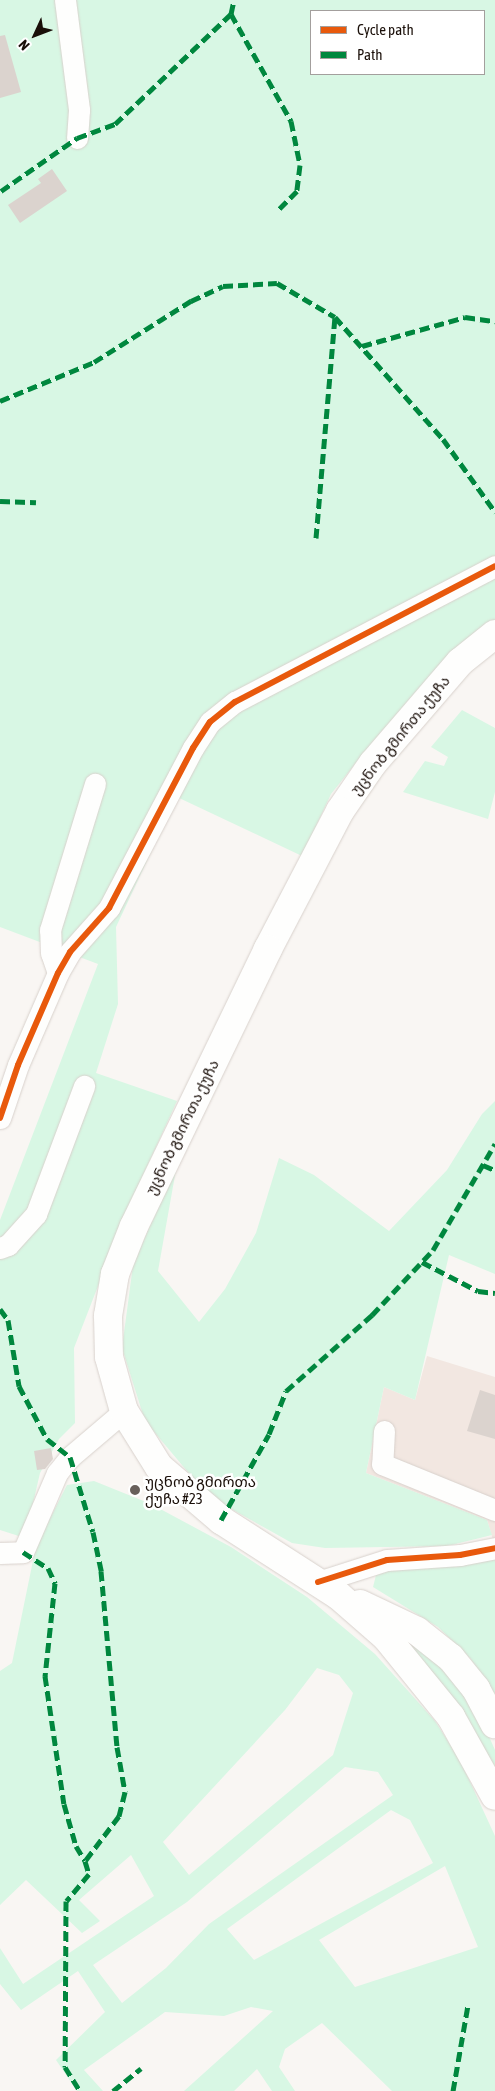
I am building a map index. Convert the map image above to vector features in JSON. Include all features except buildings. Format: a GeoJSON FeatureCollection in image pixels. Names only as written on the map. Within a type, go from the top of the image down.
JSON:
{"type":"FeatureCollection","features":[{"type":"Feature","properties":{"kind":"main road","name":"უცნობ გმირთა ქუჩა"},"geometry":{"type":"LineString","coordinates":[[495,634],[460,662],[373,763],[340,811],[268,949],[134,1226],[115,1274],[108,1316],[109,1357],[124,1411],[159,1467],[190,1496],[329,1589],[392,1643],[424,1680],[451,1717],[495,1796]]}},
{"type":"Feature","properties":{"kind":"main road","name":"უცნობ გმირთა ქუჩა"},"geometry":{"type":"LineString","coordinates":[[329,1589],[403,1624],[451,1658],[476,1690],[495,1724]]}},
{"type":"Feature","properties":{"kind":"street"},"geometry":{"type":"LineString","coordinates":[[65,0],[79,110],[76,138]]}},
{"type":"Feature","properties":{"kind":"street"},"geometry":{"type":"LineString","coordinates":[[0,1118],[18,1065],[58,973],[70,952],[109,908],[193,748],[210,722],[235,702],[495,566]]}},
{"type":"Feature","properties":{"kind":"street"},"geometry":{"type":"LineString","coordinates":[[58,973],[51,953],[50,930],[95,784]]}},
{"type":"Feature","properties":{"kind":"street"},"geometry":{"type":"LineString","coordinates":[[0,1248],[8,1245],[36,1214],[84,1086]]}},
{"type":"Feature","properties":{"kind":"street"},"geometry":{"type":"LineString","coordinates":[[0,1553],[24,1552],[57,1474],[70,1457],[124,1411]]}},
{"type":"Feature","properties":{"kind":"street"},"geometry":{"type":"LineString","coordinates":[[384,1431],[382,1464],[495,1510]]}},
{"type":"Feature","properties":{"kind":"street"},"geometry":{"type":"LineString","coordinates":[[329,1589],[387,1560],[460,1555],[495,1548]]}},
{"type":"Feature","properties":{"kind":"shaded area"},"geometry":{"type":"Polygon","coordinates":[[[427,1356],[495,1377],[495,1546],[487,1520],[366,1473],[384,1387],[415,1400],[427,1356]]]}},
{"type":"Feature","properties":{"kind":"green space"},"geometry":{"type":"Polygon","coordinates":[[[0,0],[495,0],[495,624],[435,670],[375,739],[331,794],[302,856],[177,797],[116,927],[118,1004],[96,1073],[177,1101],[129,1206],[74,1348],[75,1423],[59,1439],[40,1473],[25,1538],[0,1530],[0,1220],[98,964],[0,927],[0,0]]]}},
{"type":"Feature","properties":{"kind":"green space"},"geometry":{"type":"Polygon","coordinates":[[[462,710],[495,728],[495,792],[488,819],[403,792],[425,761],[444,766],[448,757],[431,747],[462,710]]]}},
{"type":"Feature","properties":{"kind":"green space"},"geometry":{"type":"Polygon","coordinates":[[[495,1101],[495,1274],[449,1255],[415,1400],[384,1387],[366,1473],[487,1520],[492,1535],[447,1546],[325,1548],[292,1543],[208,1496],[145,1421],[122,1348],[133,1265],[177,1164],[158,1271],[199,1322],[225,1289],[256,1233],[279,1158],[314,1175],[389,1231],[447,1170],[482,1114],[495,1101]]]}},
{"type":"Feature","properties":{"kind":"green space"},"geometry":{"type":"Polygon","coordinates":[[[94,1481],[151,1504],[231,1547],[307,1597],[375,1654],[435,1721],[460,1760],[495,1836],[495,2091],[392,2091],[322,2023],[285,2049],[279,2067],[295,2091],[272,2091],[257,2069],[234,2091],[184,2091],[273,2011],[251,2007],[224,2016],[165,2012],[84,2070],[103,2091],[77,2091],[56,2060],[105,2012],[78,1971],[21,2010],[0,1984],[0,1948],[23,1984],[154,1896],[131,1855],[79,1900],[100,1921],[82,1933],[26,1880],[0,1905],[0,1671],[12,1663],[36,1546],[67,1485],[94,1481]],[[317,1668],[285,1710],[163,1842],[189,1875],[333,1755],[353,1693],[339,1675],[317,1668]],[[345,1767],[187,1902],[93,1965],[122,2003],[166,1968],[209,1924],[393,1795],[378,1772],[345,1767]],[[391,1810],[227,1929],[254,1960],[433,1863],[410,1820],[391,1810]],[[445,1866],[319,1940],[355,1987],[478,1947],[445,1866]]]}},
{"type":"Feature","properties":{"kind":"green space"},"geometry":{"type":"Polygon","coordinates":[[[495,1560],[495,1695],[470,1658],[438,1627],[373,1587],[376,1575],[395,1568],[495,1560]]]}},
{"type":"Feature","properties":{"kind":"green space"},"geometry":{"type":"Polygon","coordinates":[[[386,1624],[442,1660],[483,1723],[495,1750],[495,1767],[475,1734],[386,1624]]]}},
{"type":"Feature","properties":{"kind":"marked path"},"geometry":{"type":"LineString","coordinates":[[1,191],[77,138],[115,124],[231,14],[234,0]]}},
{"type":"Feature","properties":{"kind":"marked path"},"geometry":{"type":"LineString","coordinates":[[231,14],[291,121],[300,165],[297,191],[279,209]]}},
{"type":"Feature","properties":{"kind":"marked path"},"geometry":{"type":"LineString","coordinates":[[0,401],[94,362],[191,301],[223,286],[277,283],[335,317],[443,439],[495,512]]}},
{"type":"Feature","properties":{"kind":"marked path"},"geometry":{"type":"LineString","coordinates":[[316,538],[335,317]]}},
{"type":"Feature","properties":{"kind":"marked path"},"geometry":{"type":"LineString","coordinates":[[362,346],[465,317],[495,321]]}},
{"type":"Feature","properties":{"kind":"marked path"},"geometry":{"type":"LineString","coordinates":[[0,501],[36,502]]}},
{"type":"Feature","properties":{"kind":"marked path"},"geometry":{"type":"LineString","coordinates":[[221,1520],[269,1434],[286,1391],[372,1315],[433,1250],[495,1144]]}},
{"type":"Feature","properties":{"kind":"marked path"},"geometry":{"type":"LineString","coordinates":[[483,1165],[495,1170]]}},
{"type":"Feature","properties":{"kind":"marked path"},"geometry":{"type":"LineString","coordinates":[[422,1262],[478,1291],[495,1293]]}},
{"type":"Feature","properties":{"kind":"marked path"},"geometry":{"type":"LineString","coordinates":[[0,1309],[8,1320],[19,1386],[47,1439],[70,1457],[93,1532],[101,1571],[117,1747],[125,1792],[119,1816],[85,1861],[89,1874],[66,1901],[65,2067],[80,2091]]}},
{"type":"Feature","properties":{"kind":"marked path"},"geometry":{"type":"LineString","coordinates":[[23,1552],[48,1568],[55,1583],[45,1676],[64,1804],[76,1846],[85,1861]]}},
{"type":"Feature","properties":{"kind":"marked path"},"geometry":{"type":"LineString","coordinates":[[453,2091],[468,2005]]}},
{"type":"Feature","properties":{"kind":"marked path"},"geometry":{"type":"LineString","coordinates":[[113,2091],[141,2068]]}},
{"type":"Feature","properties":{"kind":"cycle path"},"geometry":{"type":"LineString","coordinates":[[0,1118],[18,1065],[58,973],[70,952],[109,908],[193,748],[210,722],[235,702],[495,566]]}},
{"type":"Feature","properties":{"kind":"cycle path"},"geometry":{"type":"LineString","coordinates":[[318,1582],[387,1560],[460,1555],[495,1548]]}},
{"type":"Feature","properties":{"kind":"place","name":"უცნობ გმირთა ქუჩა #23"},"geometry":{"type":"Point","coordinates":[135,1490]}}]}
